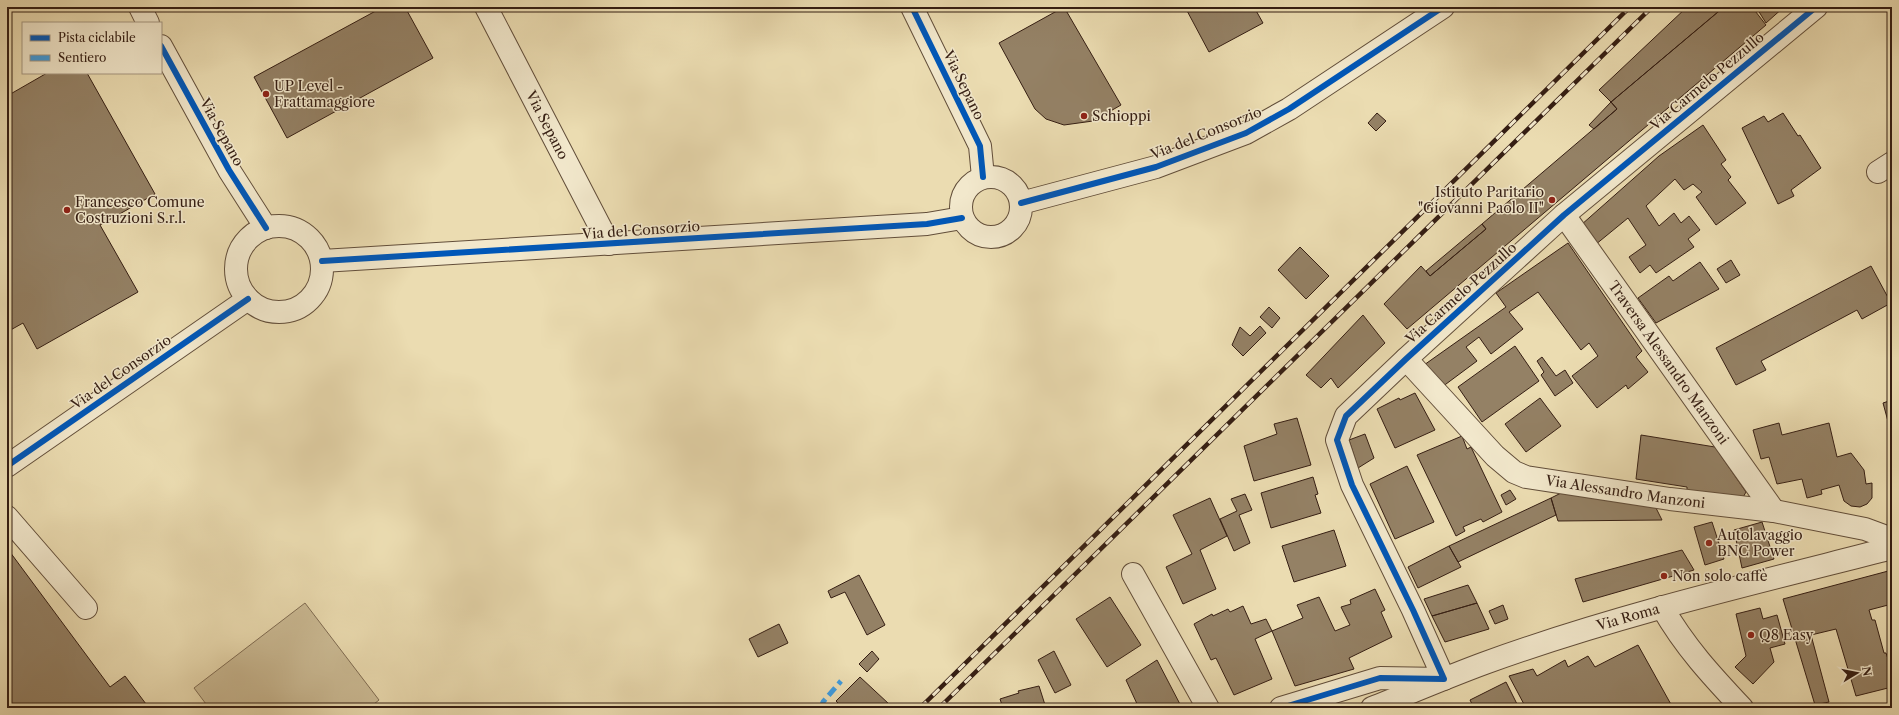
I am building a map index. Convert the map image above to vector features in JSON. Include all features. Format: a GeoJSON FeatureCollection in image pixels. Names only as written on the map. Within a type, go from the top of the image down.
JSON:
{"type":"FeatureCollection","features":[{"type":"Feature","properties":{"kind":"street"},"geometry":{"type":"LineString","coordinates":[[140,7],[148,22]]}},
{"type":"Feature","properties":{"kind":"street","name":"Via Sepano"},"geometry":{"type":"LineString","coordinates":[[486,7],[609,244]]}},
{"type":"Feature","properties":{"kind":"street","name":"Via Sepano"},"geometry":{"type":"LineString","coordinates":[[912,7],[980,146],[984,177]]}},
{"type":"Feature","properties":{"kind":"street","name":"Via del Consorzio"},"geometry":{"type":"LineString","coordinates":[[1021,203],[1156,167],[1246,133],[1289,109],[1443,7]]}},
{"type":"Feature","properties":{"kind":"street","name":"Via Carmelo Pezzullo"},"geometry":{"type":"LineString","coordinates":[[1444,679],[1352,485],[1337,440],[1346,416],[1406,358],[1564,215],[1816,7]]}},
{"type":"Feature","properties":{"kind":"street","name":"Via Sepano"},"geometry":{"type":"LineString","coordinates":[[162,48],[229,170],[266,228]]}},
{"type":"Feature","properties":{"kind":"street"},"geometry":{"type":"LineString","coordinates":[[984,177],[1004,179],[1012,185],[1018,193],[1021,203],[1017,222],[1011,230],[998,236],[983,237],[974,233],[962,218],[960,208],[962,197],[967,188],[974,181],[984,177]]}},
{"type":"Feature","properties":{"kind":"street","name":"Traversa Alessandro Manzoni"},"geometry":{"type":"LineString","coordinates":[[1564,215],[1774,511]]}},
{"type":"Feature","properties":{"kind":"street","name":"Via del Consorzio"},"geometry":{"type":"LineString","coordinates":[[322,261],[927,224],[962,218]]}},
{"type":"Feature","properties":{"kind":"street"},"geometry":{"type":"LineString","coordinates":[[280,226],[295,229],[307,236],[316,247],[322,261],[322,275],[318,288],[310,300],[298,308],[286,312],[272,312],[259,307],[248,299],[240,287],[236,273],[237,258],[243,245],[253,234],[266,228],[280,226]]}},
{"type":"Feature","properties":{"kind":"street","name":"Via del Consorzio"},"geometry":{"type":"LineString","coordinates":[[7,466],[248,299]]}},
{"type":"Feature","properties":{"kind":"street","name":"Via Alessandro Manzoni"},"geometry":{"type":"LineString","coordinates":[[1406,358],[1495,456],[1514,472],[1526,477],[1670,499],[1774,511],[1865,529],[1892,539]]}},
{"type":"Feature","properties":{"kind":"street"},"geometry":{"type":"LineString","coordinates":[[7,517],[86,608]]}},
{"type":"Feature","properties":{"kind":"street","name":"Via Roma"},"geometry":{"type":"LineString","coordinates":[[1372,708],[1484,663],[1560,638],[1662,607],[1892,548]]}},
{"type":"Feature","properties":{"kind":"street"},"geometry":{"type":"LineString","coordinates":[[1133,574],[1208,708]]}},
{"type":"Feature","properties":{"kind":"street"},"geometry":{"type":"LineString","coordinates":[[1662,607],[1677,634],[1691,652],[1742,708]]}},
{"type":"Feature","properties":{"kind":"street"},"geometry":{"type":"LineString","coordinates":[[1281,708],[1380,678],[1444,679]]}},
{"type":"Feature","properties":{"kind":"shaded area"},"geometry":{"type":"Polygon","coordinates":[[[305,603],[379,700],[369,708],[209,708],[194,688],[305,603]]]}},
{"type":"Feature","properties":{"kind":"building"},"geometry":{"type":"Polygon","coordinates":[[[383,7],[405,7],[433,58],[287,138],[254,77],[383,7]]]}},
{"type":"Feature","properties":{"kind":"building"},"geometry":{"type":"Polygon","coordinates":[[[1064,7],[1121,105],[1093,121],[1064,125],[1046,119],[1035,109],[999,43],[1064,7]]]}},
{"type":"Feature","properties":{"kind":"building"},"geometry":{"type":"Polygon","coordinates":[[[1185,7],[1254,7],[1263,23],[1209,52],[1185,7]]]}},
{"type":"Feature","properties":{"kind":"building"},"geometry":{"type":"Polygon","coordinates":[[[1687,7],[1715,7],[1719,11],[1611,102],[1599,90],[1687,7]]]}},
{"type":"Feature","properties":{"kind":"building"},"geometry":{"type":"Polygon","coordinates":[[[1724,7],[1752,7],[1766,25],[1407,329],[1384,304],[1421,266],[1430,276],[1486,229],[1482,224],[1617,109],[1611,102],[1724,7]]]}},
{"type":"Feature","properties":{"kind":"building"},"geometry":{"type":"Polygon","coordinates":[[[1756,7],[1784,7],[1766,23],[1756,7]]]}},
{"type":"Feature","properties":{"kind":"building","name":"Francesco Comune Costruzioni S.r.l."},"geometry":{"type":"Polygon","coordinates":[[[45,74],[88,74],[155,194],[100,225],[138,292],[37,349],[23,323],[7,332],[7,96],[45,74]]]}},
{"type":"Feature","properties":{"kind":"building"},"geometry":{"type":"Polygon","coordinates":[[[1611,102],[1617,109],[1594,129],[1589,125],[1611,102]]]}},
{"type":"Feature","properties":{"kind":"building"},"geometry":{"type":"Polygon","coordinates":[[[1377,113],[1386,121],[1376,131],[1368,123],[1377,113]]]}},
{"type":"Feature","properties":{"kind":"building"},"geometry":{"type":"Polygon","coordinates":[[[1783,113],[1798,136],[1800,135],[1821,168],[1791,190],[1794,196],[1778,204],[1742,128],[1764,116],[1768,122],[1783,113]]]}},
{"type":"Feature","properties":{"kind":"building"},"geometry":{"type":"Polygon","coordinates":[[[1703,125],[1726,160],[1721,164],[1731,177],[1728,180],[1746,203],[1716,225],[1696,197],[1702,192],[1693,184],[1684,190],[1675,179],[1646,206],[1659,226],[1674,213],[1681,223],[1689,216],[1700,230],[1688,239],[1694,247],[1656,273],[1650,265],[1640,273],[1629,257],[1646,245],[1628,218],[1595,245],[1581,225],[1659,156],[1703,125]]]}},
{"type":"Feature","properties":{"kind":"building"},"geometry":{"type":"Polygon","coordinates":[[[1482,224],[1486,229],[1430,276],[1426,271],[1482,224]]]}},
{"type":"Feature","properties":{"kind":"building"},"geometry":{"type":"Polygon","coordinates":[[[1568,243],[1642,351],[1636,357],[1648,372],[1628,389],[1626,385],[1597,408],[1572,376],[1598,356],[1589,343],[1581,350],[1538,292],[1509,312],[1523,329],[1491,354],[1479,337],[1466,347],[1477,361],[1442,387],[1424,365],[1506,307],[1496,293],[1568,243]]]}},
{"type":"Feature","properties":{"kind":"building"},"geometry":{"type":"Polygon","coordinates":[[[1300,247],[1329,276],[1306,299],[1278,270],[1300,247]]]}},
{"type":"Feature","properties":{"kind":"building"},"geometry":{"type":"Polygon","coordinates":[[[1731,260],[1740,275],[1726,283],[1717,269],[1731,260]]]}},
{"type":"Feature","properties":{"kind":"building"},"geometry":{"type":"Polygon","coordinates":[[[1700,262],[1719,289],[1656,323],[1638,298],[1669,276],[1673,281],[1700,262]]]}},
{"type":"Feature","properties":{"kind":"building"},"geometry":{"type":"Polygon","coordinates":[[[1871,266],[1891,303],[1862,319],[1857,310],[1761,361],[1766,370],[1736,385],[1716,348],[1871,266]]]}},
{"type":"Feature","properties":{"kind":"building"},"geometry":{"type":"Polygon","coordinates":[[[1269,307],[1280,318],[1272,328],[1260,317],[1269,307]]]}},
{"type":"Feature","properties":{"kind":"building"},"geometry":{"type":"Polygon","coordinates":[[[1363,315],[1385,343],[1338,388],[1331,378],[1321,388],[1306,375],[1363,315]]]}},
{"type":"Feature","properties":{"kind":"building"},"geometry":{"type":"Polygon","coordinates":[[[1260,326],[1266,333],[1243,356],[1232,345],[1240,327],[1250,336],[1260,326]]]}},
{"type":"Feature","properties":{"kind":"building"},"geometry":{"type":"Polygon","coordinates":[[[1515,346],[1539,381],[1482,422],[1458,387],[1515,346]]]}},
{"type":"Feature","properties":{"kind":"building"},"geometry":{"type":"Polygon","coordinates":[[[1542,357],[1556,376],[1565,370],[1573,383],[1555,396],[1541,375],[1544,372],[1537,361],[1542,357]]]}},
{"type":"Feature","properties":{"kind":"building"},"geometry":{"type":"Polygon","coordinates":[[[1415,393],[1435,430],[1395,448],[1377,409],[1399,398],[1400,400],[1415,393]]]}},
{"type":"Feature","properties":{"kind":"building"},"geometry":{"type":"Polygon","coordinates":[[[1540,398],[1561,426],[1526,452],[1505,424],[1540,398]]]}},
{"type":"Feature","properties":{"kind":"building"},"geometry":{"type":"Polygon","coordinates":[[[1892,400],[1892,436],[1883,403],[1892,400]]]}},
{"type":"Feature","properties":{"kind":"building"},"geometry":{"type":"Polygon","coordinates":[[[1297,418],[1311,465],[1254,481],[1244,446],[1277,434],[1274,424],[1297,418]]]}},
{"type":"Feature","properties":{"kind":"building"},"geometry":{"type":"Polygon","coordinates":[[[1779,423],[1782,435],[1829,423],[1837,457],[1851,453],[1864,470],[1866,484],[1872,483],[1872,498],[1867,504],[1860,507],[1851,506],[1844,501],[1839,485],[1821,490],[1822,494],[1807,498],[1802,479],[1777,484],[1769,457],[1761,459],[1753,430],[1779,423]]]}},
{"type":"Feature","properties":{"kind":"building"},"geometry":{"type":"Polygon","coordinates":[[[1365,434],[1374,458],[1358,468],[1349,440],[1365,434]]]}},
{"type":"Feature","properties":{"kind":"building"},"geometry":{"type":"Polygon","coordinates":[[[1641,435],[1715,447],[1746,492],[1741,501],[1687,492],[1687,487],[1636,479],[1641,435]]]}},
{"type":"Feature","properties":{"kind":"building"},"geometry":{"type":"Polygon","coordinates":[[[1462,436],[1467,449],[1471,447],[1502,512],[1483,522],[1481,519],[1463,527],[1465,531],[1456,536],[1417,455],[1462,436]]]}},
{"type":"Feature","properties":{"kind":"building"},"geometry":{"type":"Polygon","coordinates":[[[1407,466],[1434,522],[1395,539],[1370,484],[1407,466]]]}},
{"type":"Feature","properties":{"kind":"building"},"geometry":{"type":"Polygon","coordinates":[[[1313,477],[1318,494],[1315,495],[1321,513],[1271,528],[1261,493],[1313,477]]]}},
{"type":"Feature","properties":{"kind":"building"},"geometry":{"type":"Polygon","coordinates":[[[1510,490],[1516,499],[1506,505],[1501,495],[1510,490]]]}},
{"type":"Feature","properties":{"kind":"building"},"geometry":{"type":"Polygon","coordinates":[[[1565,491],[1654,504],[1662,520],[1558,521],[1551,498],[1565,491]]]}},
{"type":"Feature","properties":{"kind":"building"},"geometry":{"type":"Polygon","coordinates":[[[1245,494],[1252,510],[1239,515],[1250,543],[1234,551],[1220,519],[1237,511],[1231,499],[1245,494]]]}},
{"type":"Feature","properties":{"kind":"building"},"geometry":{"type":"Polygon","coordinates":[[[1210,498],[1227,536],[1200,550],[1216,589],[1183,604],[1166,567],[1192,554],[1173,515],[1210,498]]]}},
{"type":"Feature","properties":{"kind":"building"},"geometry":{"type":"Polygon","coordinates":[[[1551,498],[1556,515],[1458,562],[1449,546],[1551,498]]]}},
{"type":"Feature","properties":{"kind":"building","name":"Autolavaggio BNC Power"},"geometry":{"type":"Polygon","coordinates":[[[1712,522],[1724,559],[1705,565],[1694,527],[1712,522]]]}},
{"type":"Feature","properties":{"kind":"building"},"geometry":{"type":"Polygon","coordinates":[[[1762,522],[1774,559],[1742,568],[1734,530],[1762,522]]]}},
{"type":"Feature","properties":{"kind":"building"},"geometry":{"type":"Polygon","coordinates":[[[1334,530],[1346,566],[1294,582],[1282,546],[1334,530]]]}},
{"type":"Feature","properties":{"kind":"building"},"geometry":{"type":"Polygon","coordinates":[[[1449,546],[1461,567],[1418,588],[1408,567],[1449,546]]]}},
{"type":"Feature","properties":{"kind":"building"},"geometry":{"type":"Polygon","coordinates":[[[7,548],[110,687],[125,676],[149,708],[7,708],[7,548]]]}},
{"type":"Feature","properties":{"kind":"building"},"geometry":{"type":"Polygon","coordinates":[[[1682,550],[1694,570],[1583,602],[1575,579],[1682,550]]]}},
{"type":"Feature","properties":{"kind":"building"},"geometry":{"type":"Polygon","coordinates":[[[1892,570],[1892,604],[1869,610],[1872,620],[1875,620],[1884,653],[1886,653],[1890,665],[1892,664],[1892,687],[1856,696],[1836,629],[1811,635],[1829,702],[1815,705],[1783,599],[1892,570]]]}},
{"type":"Feature","properties":{"kind":"building"},"geometry":{"type":"Polygon","coordinates":[[[859,575],[885,625],[867,635],[845,592],[831,598],[828,591],[859,575]]]}},
{"type":"Feature","properties":{"kind":"building"},"geometry":{"type":"Polygon","coordinates":[[[1468,585],[1477,603],[1432,616],[1424,599],[1468,585]]]}},
{"type":"Feature","properties":{"kind":"building"},"geometry":{"type":"Polygon","coordinates":[[[1375,589],[1385,610],[1381,612],[1392,637],[1349,658],[1354,669],[1295,686],[1272,631],[1303,618],[1297,605],[1319,597],[1335,631],[1350,625],[1341,607],[1351,604],[1350,600],[1375,589]]]}},
{"type":"Feature","properties":{"kind":"building"},"geometry":{"type":"Polygon","coordinates":[[[1110,597],[1141,645],[1107,667],[1076,619],[1110,597]]]}},
{"type":"Feature","properties":{"kind":"building"},"geometry":{"type":"Polygon","coordinates":[[[1477,603],[1489,629],[1445,642],[1432,616],[1477,603]]]}},
{"type":"Feature","properties":{"kind":"building"},"geometry":{"type":"Polygon","coordinates":[[[1503,605],[1508,619],[1495,624],[1489,611],[1503,605]]]}},
{"type":"Feature","properties":{"kind":"building"},"geometry":{"type":"Polygon","coordinates":[[[1243,606],[1251,624],[1266,619],[1272,631],[1255,639],[1272,679],[1234,695],[1216,658],[1211,660],[1194,624],[1212,614],[1213,616],[1228,609],[1230,612],[1243,606]]]}},
{"type":"Feature","properties":{"kind":"building"},"geometry":{"type":"Polygon","coordinates":[[[1760,608],[1763,619],[1777,615],[1785,644],[1770,648],[1774,662],[1753,684],[1735,667],[1746,656],[1736,614],[1760,608]]]}},
{"type":"Feature","properties":{"kind":"building"},"geometry":{"type":"Polygon","coordinates":[[[779,624],[788,643],[758,657],[749,639],[779,624]]]}},
{"type":"Feature","properties":{"kind":"building"},"geometry":{"type":"Polygon","coordinates":[[[1638,645],[1673,708],[1538,708],[1536,704],[1526,708],[1509,676],[1533,669],[1537,676],[1565,660],[1568,667],[1588,656],[1595,667],[1638,645]]]}},
{"type":"Feature","properties":{"kind":"building"},"geometry":{"type":"Polygon","coordinates":[[[872,651],[879,659],[867,672],[859,664],[872,651]]]}},
{"type":"Feature","properties":{"kind":"building"},"geometry":{"type":"Polygon","coordinates":[[[1054,651],[1071,685],[1055,693],[1038,660],[1054,651]]]}},
{"type":"Feature","properties":{"kind":"building"},"geometry":{"type":"Polygon","coordinates":[[[1157,660],[1182,708],[1135,708],[1138,706],[1126,680],[1157,660]]]}},
{"type":"Feature","properties":{"kind":"building"},"geometry":{"type":"Polygon","coordinates":[[[860,677],[889,704],[886,708],[843,708],[836,701],[860,677]]]}},
{"type":"Feature","properties":{"kind":"building"},"geometry":{"type":"Polygon","coordinates":[[[1506,682],[1519,708],[1474,708],[1470,700],[1506,682]]]}},
{"type":"Feature","properties":{"kind":"building"},"geometry":{"type":"Polygon","coordinates":[[[1039,686],[1046,708],[1003,708],[1000,699],[1019,693],[1018,691],[1039,686]]]}},
{"type":"Feature","properties":{"kind":"railway"},"geometry":{"type":"LineString","coordinates":[[920,708],[1630,7]]}},
{"type":"Feature","properties":{"kind":"railway"},"geometry":{"type":"LineString","coordinates":[[939,708],[1652,7]]}},
{"type":"Feature","properties":{"kind":"marked path"},"geometry":{"type":"LineString","coordinates":[[821,708],[823,702],[841,681]]}},
{"type":"Feature","properties":{"kind":"cycle path"},"geometry":{"type":"LineString","coordinates":[[912,7],[980,146],[983,177]]}},
{"type":"Feature","properties":{"kind":"cycle path"},"geometry":{"type":"LineString","coordinates":[[1021,203],[1156,167],[1246,133],[1289,109],[1443,7]]}},
{"type":"Feature","properties":{"kind":"cycle path"},"geometry":{"type":"LineString","coordinates":[[1281,708],[1380,678],[1444,679],[1413,610],[1352,485],[1337,440],[1346,416],[1406,359],[1564,215],[1816,7]]}},
{"type":"Feature","properties":{"kind":"cycle path"},"geometry":{"type":"LineString","coordinates":[[162,48],[229,170],[266,228]]}},
{"type":"Feature","properties":{"kind":"cycle path"},"geometry":{"type":"LineString","coordinates":[[322,261],[927,224],[962,218]]}},
{"type":"Feature","properties":{"kind":"cycle path"},"geometry":{"type":"LineString","coordinates":[[7,466],[248,299]]}},
{"type":"Feature","properties":{"kind":"place","name":"UP Level - Frattamaggiore"},"geometry":{"type":"Point","coordinates":[266,94]}},
{"type":"Feature","properties":{"kind":"place","name":"Schioppi"},"geometry":{"type":"Point","coordinates":[1084,116]}},
{"type":"Feature","properties":{"kind":"place","name":"Istituto Paritario \"Giovanni Paolo II\""},"geometry":{"type":"Point","coordinates":[1552,200]}},
{"type":"Feature","properties":{"kind":"place","name":"Francesco Comune Costruzioni S.r.l."},"geometry":{"type":"Point","coordinates":[67,210]}},
{"type":"Feature","properties":{"kind":"place","name":"Autolavaggio BNC Power"},"geometry":{"type":"Point","coordinates":[1709,543]}},
{"type":"Feature","properties":{"kind":"place","name":"Non solo caffè"},"geometry":{"type":"Point","coordinates":[1664,576]}},
{"type":"Feature","properties":{"kind":"place","name":"Q8 Easy"},"geometry":{"type":"Point","coordinates":[1751,635]}}]}
